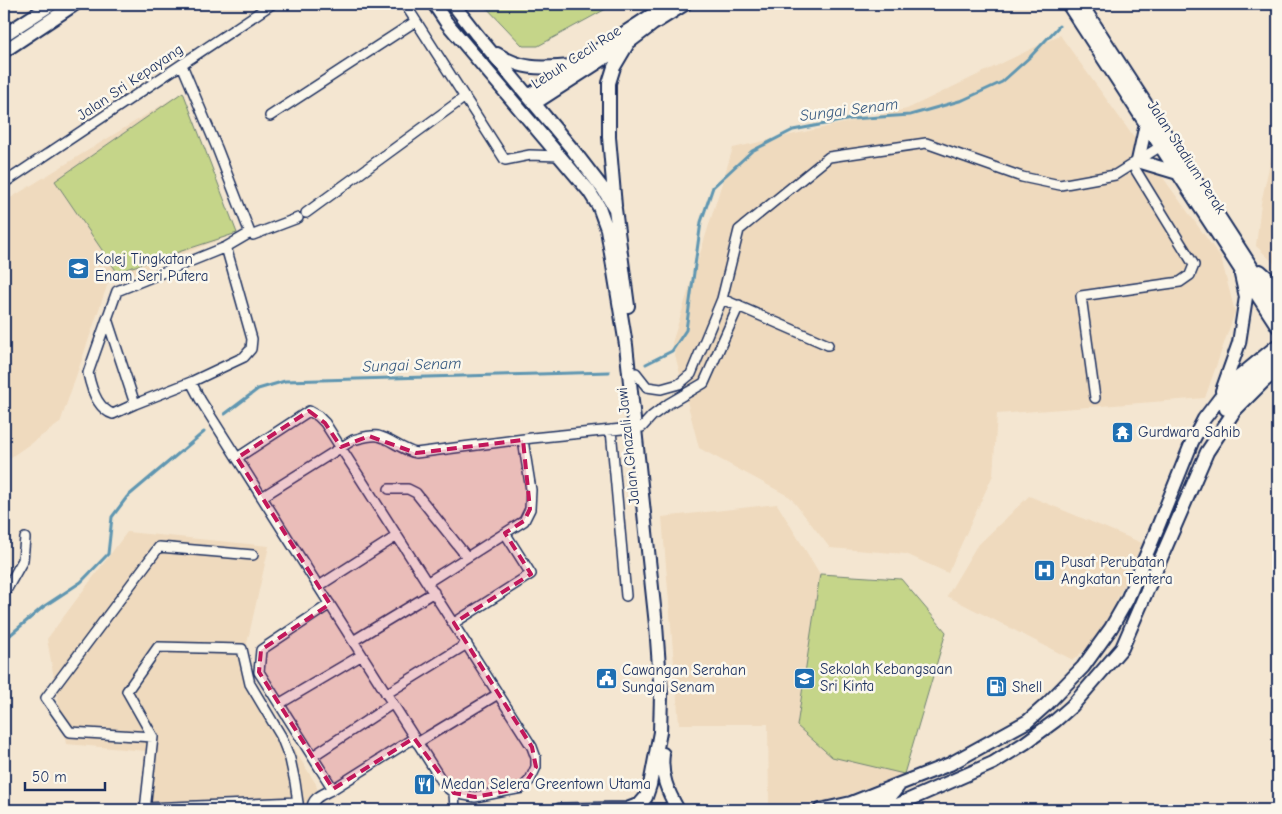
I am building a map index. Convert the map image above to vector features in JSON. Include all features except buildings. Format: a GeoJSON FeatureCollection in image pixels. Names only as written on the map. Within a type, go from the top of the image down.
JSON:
{"type":"FeatureCollection","features":[{"type":"Feature","properties":{"kind":"street"},"geometry":{"type":"LineString","coordinates":[[4,35],[52,4]]}},
{"type":"Feature","properties":{"kind":"street"},"geometry":{"type":"LineString","coordinates":[[4,50],[75,4]]}},
{"type":"Feature","properties":{"kind":"street","name":"Jalan Sri Kepayang"},"geometry":{"type":"LineString","coordinates":[[4,183],[272,4]]}},
{"type":"Feature","properties":{"kind":"street"},"geometry":{"type":"LineString","coordinates":[[405,4],[505,160],[530,155],[559,156]]}},
{"type":"Feature","properties":{"kind":"street","name":"Jalan Ghazali Jawi"},"geometry":{"type":"LineString","coordinates":[[434,4],[446,22],[589,191],[599,208],[607,229],[638,427],[666,648],[668,707],[662,765],[667,789],[678,810]]}},
{"type":"Feature","properties":{"kind":"street"},"geometry":{"type":"LineString","coordinates":[[453,4],[531,100],[534,114],[594,189],[599,208]]}},
{"type":"Feature","properties":{"kind":"street","name":"Lebuh Cecil Rae"},"geometry":{"type":"LineString","coordinates":[[531,100],[572,66],[670,4]]}},
{"type":"Feature","properties":{"kind":"street","name":"Lebuh Cecil Rae"},"geometry":{"type":"LineString","coordinates":[[531,100],[628,43],[653,24],[685,4]]}},
{"type":"Feature","properties":{"kind":"street","name":"Jalan Stadium Perak"},"geometry":{"type":"LineString","coordinates":[[1068,4],[1150,120],[1182,160],[1243,263],[1278,327]]}},
{"type":"Feature","properties":{"kind":"street","name":"Jalan Stadium Perak"},"geometry":{"type":"LineString","coordinates":[[1081,4],[1161,138],[1161,146],[1178,174],[1278,308]]}},
{"type":"Feature","properties":{"kind":"street"},"geometry":{"type":"LineString","coordinates":[[270,116],[416,21]]}},
{"type":"Feature","properties":{"kind":"street"},"geometry":{"type":"LineString","coordinates":[[615,209],[609,137],[609,83],[614,67],[628,43]]}},
{"type":"Feature","properties":{"kind":"street"},"geometry":{"type":"LineString","coordinates":[[491,50],[504,58],[533,68],[572,66]]}},
{"type":"Feature","properties":{"kind":"street"},"geometry":{"type":"LineString","coordinates":[[182,64],[250,233]]}},
{"type":"Feature","properties":{"kind":"street"},"geometry":{"type":"LineString","coordinates":[[483,64],[518,96],[531,100]]}},
{"type":"Feature","properties":{"kind":"street"},"geometry":{"type":"LineString","coordinates":[[226,248],[252,339],[251,349],[244,357],[191,382],[113,414],[107,412],[100,406],[88,373],[117,291],[226,248],[250,233],[254,235],[302,215],[465,97]]}},
{"type":"Feature","properties":{"kind":"street","name":"Jalan Ghazali Jawi"},"geometry":{"type":"LineString","coordinates":[[531,100],[603,189],[615,209],[636,373],[638,427]]}},
{"type":"Feature","properties":{"kind":"street"},"geometry":{"type":"LineString","coordinates":[[1095,398],[1081,296],[1180,282],[1190,275],[1194,265],[1135,162],[1150,120]]}},
{"type":"Feature","properties":{"kind":"street"},"geometry":{"type":"LineString","coordinates":[[636,373],[648,387],[660,389],[679,384],[691,374],[722,298],[739,230],[829,158],[926,143],[1022,177],[1060,184],[1115,174],[1161,146],[1182,160]]}},
{"type":"Feature","properties":{"kind":"street"},"geometry":{"type":"LineString","coordinates":[[1135,162],[1149,163],[1178,174]]}},
{"type":"Feature","properties":{"kind":"street"},"geometry":{"type":"LineString","coordinates":[[1243,263],[1278,287]]}},
{"type":"Feature","properties":{"kind":"street"},"geometry":{"type":"LineString","coordinates":[[1220,398],[1239,343],[1246,297],[1243,263]]}},
{"type":"Feature","properties":{"kind":"street"},"geometry":{"type":"LineString","coordinates":[[722,298],[828,345]]}},
{"type":"Feature","properties":{"kind":"street"},"geometry":{"type":"LineString","coordinates":[[262,497],[340,447],[353,440],[369,436],[379,436],[408,452],[416,454],[638,427],[668,404],[704,383],[738,306]]}},
{"type":"Feature","properties":{"kind":"street"},"geometry":{"type":"LineString","coordinates":[[107,319],[135,404]]}},
{"type":"Feature","properties":{"kind":"street"},"geometry":{"type":"LineString","coordinates":[[820,810],[851,803],[950,764],[1028,721],[1047,704],[1083,667],[1111,628],[1127,600],[1154,539],[1192,442],[1204,419],[1239,377],[1278,345]]}},
{"type":"Feature","properties":{"kind":"street"},"geometry":{"type":"LineString","coordinates":[[886,810],[993,763],[1025,743],[1072,706],[1122,648],[1222,415],[1246,384],[1278,356]]}},
{"type":"Feature","properties":{"kind":"street"},"geometry":{"type":"LineString","coordinates":[[1207,452],[1235,410],[1264,380],[1278,370]]}},
{"type":"Feature","properties":{"kind":"street"},"geometry":{"type":"LineString","coordinates":[[191,382],[200,401],[445,786],[454,793],[475,797],[522,788],[530,780],[536,767],[536,758],[532,747],[325,423],[309,411],[237,458]]}},
{"type":"Feature","properties":{"kind":"street"},"geometry":{"type":"LineString","coordinates":[[627,809],[640,804],[646,797],[660,732],[661,695],[656,625],[638,427]]}},
{"type":"Feature","properties":{"kind":"street"},"geometry":{"type":"LineString","coordinates":[[611,430],[626,596]]}},
{"type":"Feature","properties":{"kind":"street"},"geometry":{"type":"LineString","coordinates":[[428,582],[524,521],[530,508],[531,490],[523,440]]}},
{"type":"Feature","properties":{"kind":"street"},"geometry":{"type":"LineString","coordinates":[[389,489],[408,489],[416,492],[467,557]]}},
{"type":"Feature","properties":{"kind":"street"},"geometry":{"type":"LineString","coordinates":[[454,623],[531,574],[505,533]]}},
{"type":"Feature","properties":{"kind":"street"},"geometry":{"type":"LineString","coordinates":[[319,586],[397,536]]}},
{"type":"Feature","properties":{"kind":"street"},"geometry":{"type":"LineString","coordinates":[[4,594],[23,560],[25,538]]}},
{"type":"Feature","properties":{"kind":"street"},"geometry":{"type":"LineString","coordinates":[[153,737],[70,732],[46,698],[159,547],[253,555]]}},
{"type":"Feature","properties":{"kind":"street"},"geometry":{"type":"LineString","coordinates":[[353,641],[434,592]]}},
{"type":"Feature","properties":{"kind":"street"},"geometry":{"type":"LineString","coordinates":[[330,604],[260,650],[259,672],[334,789]]}},
{"type":"Feature","properties":{"kind":"street"},"geometry":{"type":"LineString","coordinates":[[386,694],[467,644]]}},
{"type":"Feature","properties":{"kind":"street"},"geometry":{"type":"LineString","coordinates":[[158,646],[242,648],[250,684],[281,736],[290,759],[299,806],[210,805],[145,809],[153,737],[127,691],[158,646]]}},
{"type":"Feature","properties":{"kind":"street"},"geometry":{"type":"LineString","coordinates":[[279,704],[362,654]]}},
{"type":"Feature","properties":{"kind":"street"},"geometry":{"type":"LineString","coordinates":[[312,810],[314,800],[415,740],[498,694]]}},
{"type":"Feature","properties":{"kind":"street"},"geometry":{"type":"LineString","coordinates":[[312,756],[392,704]]}},
{"type":"Feature","properties":{"kind":"street"},"geometry":{"type":"LineString","coordinates":[[859,810],[889,798],[901,783]]}},
{"type":"Feature","properties":{"kind":"street"},"geometry":{"type":"LineString","coordinates":[[454,793],[455,810]]}},
{"type":"Feature","properties":{"kind":"street"},"geometry":{"type":"LineString","coordinates":[[560,810],[668,810]]}},
{"type":"Feature","properties":{"kind":"highlighted area"},"geometry":{"type":"Polygon","coordinates":[[[309,411],[325,423],[341,447],[369,436],[416,453],[523,440],[530,509],[524,521],[505,533],[531,574],[454,623],[532,747],[536,767],[522,788],[475,797],[454,793],[414,738],[333,789],[259,672],[261,650],[330,604],[237,458],[309,411]]]}},
{"type":"Feature","properties":{"kind":"shaded area"},"geometry":{"type":"Polygon","coordinates":[[[1060,35],[1221,258],[1235,312],[1205,398],[997,414],[993,475],[948,573],[906,554],[830,548],[790,497],[699,448],[672,343],[733,148],[907,109],[1060,35]]]}},
{"type":"Feature","properties":{"kind":"shaded area","name":"Kolej Tingkatan Enam Seri Putera"},"geometry":{"type":"Polygon","coordinates":[[[183,92],[237,233],[108,283],[60,423],[4,462],[4,202],[183,92]]]}},
{"type":"Feature","properties":{"kind":"shaded area"},"geometry":{"type":"Polygon","coordinates":[[[1273,150],[1278,153],[1278,267],[1256,246],[1261,203],[1273,150]]]}},
{"type":"Feature","properties":{"kind":"shaded area","name":"Pusat Perubatan Angkatan Tentera"},"geometry":{"type":"Polygon","coordinates":[[[1029,496],[1142,543],[1101,636],[1073,660],[947,596],[976,547],[1029,496]]]}},
{"type":"Feature","properties":{"kind":"shaded area","name":"Sekolah Kebangsaan Sri Kinta"},"geometry":{"type":"Polygon","coordinates":[[[777,504],[820,574],[901,579],[946,632],[904,774],[828,802],[769,804],[768,724],[679,724],[662,517],[777,504]]]}},
{"type":"Feature","properties":{"kind":"shaded area"},"geometry":{"type":"Polygon","coordinates":[[[127,532],[269,546],[246,648],[253,684],[316,784],[322,810],[140,810],[146,751],[66,744],[47,639],[127,532]]]}},
{"type":"Feature","properties":{"kind":"green space"},"geometry":{"type":"Polygon","coordinates":[[[483,4],[615,4],[538,46],[523,46],[483,4]]]}},
{"type":"Feature","properties":{"kind":"green space"},"geometry":{"type":"Polygon","coordinates":[[[183,92],[237,233],[117,272],[55,181],[183,92]]]}},
{"type":"Feature","properties":{"kind":"green space"},"geometry":{"type":"Polygon","coordinates":[[[820,574],[901,579],[946,632],[904,774],[832,757],[797,726],[820,574]]]}},
{"type":"Feature","properties":{"kind":"waterway","name":"Sungai Senam"},"geometry":{"type":"LineString","coordinates":[[646,364],[672,351],[686,330],[701,222],[713,187],[752,151],[793,130],[851,119],[910,115],[963,100],[1002,82],[1031,56],[1059,26]]}},
{"type":"Feature","properties":{"kind":"waterway","name":"Sungai Senam"},"geometry":{"type":"LineString","coordinates":[[225,414],[258,389],[285,381],[609,372]]}},
{"type":"Feature","properties":{"kind":"waterway","name":"Sungai Senam"},"geometry":{"type":"LineString","coordinates":[[4,645],[9,636],[43,607],[81,582],[108,554],[112,517],[127,497],[204,432]]}},
{"type":"Feature","properties":{"kind":"place","name":"Kolej Tingkatan Enam Seri Putera"},"geometry":{"type":"Point","coordinates":[79,268]}},
{"type":"Feature","properties":{"kind":"place","name":"Gurdwara Sahib"},"geometry":{"type":"Point","coordinates":[1122,432]}},
{"type":"Feature","properties":{"kind":"place","name":"Pusat Perubatan Angkatan Tentera"},"geometry":{"type":"Point","coordinates":[1045,571]}},
{"type":"Feature","properties":{"kind":"place","name":"Sekolah Kebangsaan Sri Kinta"},"geometry":{"type":"Point","coordinates":[804,678]}},
{"type":"Feature","properties":{"kind":"place","name":"Cawangan Serahan Sungai Senam"},"geometry":{"type":"Point","coordinates":[606,679]}},
{"type":"Feature","properties":{"kind":"place","name":"Shell"},"geometry":{"type":"Point","coordinates":[996,687]}},
{"type":"Feature","properties":{"kind":"place","name":"Medan Selera Greentown Utama"},"geometry":{"type":"Point","coordinates":[425,784]}}]}
